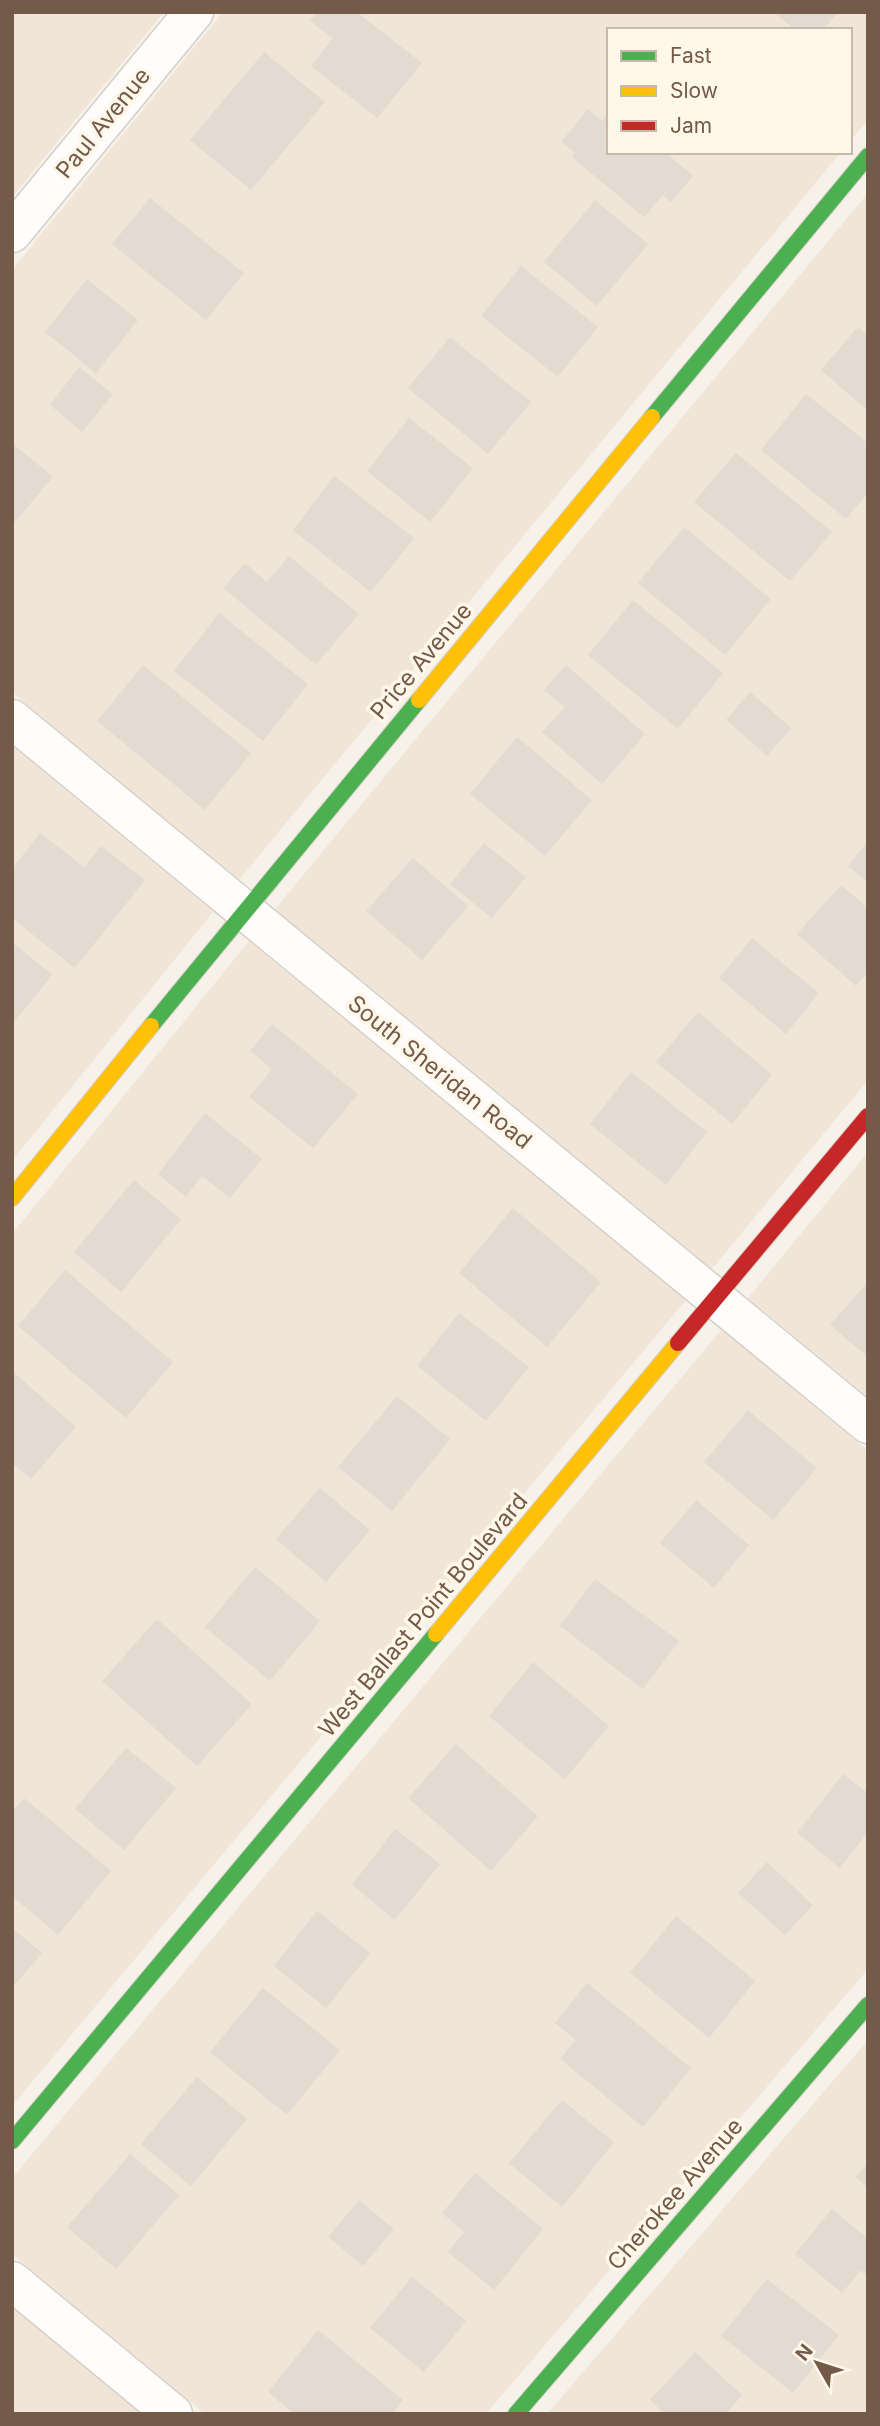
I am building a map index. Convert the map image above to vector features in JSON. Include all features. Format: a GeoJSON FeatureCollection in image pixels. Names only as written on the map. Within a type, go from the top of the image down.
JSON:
{"type":"FeatureCollection","features":[{"type":"Feature","properties":{"kind":"street","name":"Paul Avenue"},"geometry":{"type":"LineString","coordinates":[[12,233],[194,12]]}},
{"type":"Feature","properties":{"kind":"street","name":"Price Avenue"},"geometry":{"type":"LineString","coordinates":[[12,1198],[244,911],[868,156]]}},
{"type":"Feature","properties":{"kind":"street","name":"South Sheridan Road"},"geometry":{"type":"LineString","coordinates":[[12,719],[868,1424]]}},
{"type":"Feature","properties":{"kind":"street","name":"West Ballast Point Boulevard"},"geometry":{"type":"LineString","coordinates":[[12,2141],[868,1116]]}},
{"type":"Feature","properties":{"kind":"street","name":"Cherokee Avenue"},"geometry":{"type":"LineString","coordinates":[[516,2414],[868,2005]]}},
{"type":"Feature","properties":{"kind":"street"},"geometry":{"type":"LineString","coordinates":[[12,2281],[173,2414]]}},
{"type":"Feature","properties":{"kind":"shaded area"},"geometry":{"type":"Polygon","coordinates":[[[12,12],[164,12],[12,197],[12,12]]]}},
{"type":"Feature","properties":{"kind":"shaded area"},"geometry":{"type":"Polygon","coordinates":[[[223,12],[868,12],[868,120],[852,139],[852,28],[607,28],[607,154],[839,154],[239,880],[12,692],[12,270],[223,12]]]}},
{"type":"Feature","properties":{"kind":"shaded area"},"geometry":{"type":"Polygon","coordinates":[[[868,193],[868,1080],[712,1269],[275,909],[868,193]]]}},
{"type":"Feature","properties":{"kind":"shaded area"},"geometry":{"type":"Polygon","coordinates":[[[12,746],[213,912],[12,1161],[12,746]]]}},
{"type":"Feature","properties":{"kind":"shaded area"},"geometry":{"type":"Polygon","coordinates":[[[249,941],[686,1300],[12,2106],[12,1234],[249,941]]]}},
{"type":"Feature","properties":{"kind":"shaded area"},"geometry":{"type":"Polygon","coordinates":[[[868,1152],[868,1397],[748,1298],[868,1152]]]}},
{"type":"Feature","properties":{"kind":"shaded area"},"geometry":{"type":"Polygon","coordinates":[[[722,1329],[868,1451],[868,1969],[486,2414],[205,2414],[12,2254],[12,2178],[722,1329]]]}},
{"type":"Feature","properties":{"kind":"shaded area"},"geometry":{"type":"Polygon","coordinates":[[[868,2040],[868,2414],[547,2414],[868,2040]]]}},
{"type":"Feature","properties":{"kind":"shaded area"},"geometry":{"type":"Polygon","coordinates":[[[12,2307],[141,2414],[12,2414],[12,2307]]]}},
{"type":"Feature","properties":{"kind":"building"},"geometry":{"type":"Polygon","coordinates":[[[317,12],[357,12],[422,63],[377,118],[311,66],[333,38],[310,21],[317,12]]]}},
{"type":"Feature","properties":{"kind":"building"},"geometry":{"type":"Polygon","coordinates":[[[774,12],[838,12],[825,28],[793,28],[774,12]]]}},
{"type":"Feature","properties":{"kind":"building"},"geometry":{"type":"Polygon","coordinates":[[[264,52],[325,102],[251,190],[190,140],[264,52]]]}},
{"type":"Feature","properties":{"kind":"building"},"geometry":{"type":"Polygon","coordinates":[[[588,109],[602,121],[607,115],[607,154],[667,154],[693,176],[671,202],[663,195],[644,217],[572,157],[575,153],[561,142],[588,109]]]}},
{"type":"Feature","properties":{"kind":"building"},"geometry":{"type":"Polygon","coordinates":[[[150,198],[244,273],[206,320],[112,244],[150,198]]]}},
{"type":"Feature","properties":{"kind":"building"},"geometry":{"type":"Polygon","coordinates":[[[595,200],[648,244],[597,306],[544,262],[595,200]]]}},
{"type":"Feature","properties":{"kind":"building"},"geometry":{"type":"Polygon","coordinates":[[[521,266],[598,327],[558,377],[481,316],[521,266]]]}},
{"type":"Feature","properties":{"kind":"building"},"geometry":{"type":"Polygon","coordinates":[[[87,279],[138,320],[96,373],[45,332],[87,279]]]}},
{"type":"Feature","properties":{"kind":"building"},"geometry":{"type":"Polygon","coordinates":[[[858,327],[868,335],[868,411],[821,370],[858,327]]]}},
{"type":"Feature","properties":{"kind":"building"},"geometry":{"type":"Polygon","coordinates":[[[450,337],[531,402],[488,454],[408,388],[450,337]]]}},
{"type":"Feature","properties":{"kind":"building"},"geometry":{"type":"Polygon","coordinates":[[[79,367],[113,394],[82,432],[50,405],[79,367]]]}},
{"type":"Feature","properties":{"kind":"building"},"geometry":{"type":"Polygon","coordinates":[[[806,394],[868,443],[868,493],[846,519],[761,450],[806,394]]]}},
{"type":"Feature","properties":{"kind":"building"},"geometry":{"type":"Polygon","coordinates":[[[409,418],[473,468],[430,522],[367,471],[409,418]]]}},
{"type":"Feature","properties":{"kind":"building"},"geometry":{"type":"Polygon","coordinates":[[[12,443],[53,477],[12,525],[12,443]]]}},
{"type":"Feature","properties":{"kind":"building"},"geometry":{"type":"Polygon","coordinates":[[[736,453],[832,532],[790,581],[694,502],[736,453]]]}},
{"type":"Feature","properties":{"kind":"building"},"geometry":{"type":"Polygon","coordinates":[[[334,476],[414,538],[371,592],[293,530],[334,476]]]}},
{"type":"Feature","properties":{"kind":"building"},"geometry":{"type":"Polygon","coordinates":[[[684,527],[771,599],[725,655],[638,583],[684,527]]]}},
{"type":"Feature","properties":{"kind":"building"},"geometry":{"type":"Polygon","coordinates":[[[289,556],[359,614],[316,665],[223,588],[245,563],[267,582],[289,556]]]}},
{"type":"Feature","properties":{"kind":"building"},"geometry":{"type":"Polygon","coordinates":[[[633,600],[723,673],[678,729],[588,655],[633,600]]]}},
{"type":"Feature","properties":{"kind":"building"},"geometry":{"type":"Polygon","coordinates":[[[219,613],[308,684],[263,741],[174,671],[219,613]]]}},
{"type":"Feature","properties":{"kind":"building"},"geometry":{"type":"Polygon","coordinates":[[[143,665],[251,753],[205,810],[97,721],[143,665]]]}},
{"type":"Feature","properties":{"kind":"building"},"geometry":{"type":"Polygon","coordinates":[[[566,665],[645,734],[602,784],[542,732],[565,707],[544,690],[566,665]]]}},
{"type":"Feature","properties":{"kind":"building"},"geometry":{"type":"Polygon","coordinates":[[[750,692],[791,728],[767,756],[726,720],[750,692]]]}},
{"type":"Feature","properties":{"kind":"building"},"geometry":{"type":"Polygon","coordinates":[[[517,737],[592,800],[545,856],[470,794],[517,737]]]}},
{"type":"Feature","properties":{"kind":"building"},"geometry":{"type":"Polygon","coordinates":[[[40,833],[84,867],[101,846],[145,880],[75,968],[12,918],[12,869],[40,833]]]}},
{"type":"Feature","properties":{"kind":"building"},"geometry":{"type":"Polygon","coordinates":[[[868,841],[868,882],[848,866],[868,841]]]}},
{"type":"Feature","properties":{"kind":"building"},"geometry":{"type":"Polygon","coordinates":[[[484,843],[526,877],[492,918],[450,884],[484,843]]]}},
{"type":"Feature","properties":{"kind":"building"},"geometry":{"type":"Polygon","coordinates":[[[413,858],[468,906],[422,960],[366,911],[413,858]]]}},
{"type":"Feature","properties":{"kind":"building"},"geometry":{"type":"Polygon","coordinates":[[[841,885],[868,908],[868,972],[856,986],[797,934],[841,885]]]}},
{"type":"Feature","properties":{"kind":"building"},"geometry":{"type":"Polygon","coordinates":[[[752,938],[819,993],[786,1034],[719,978],[752,938]]]}},
{"type":"Feature","properties":{"kind":"building"},"geometry":{"type":"Polygon","coordinates":[[[12,942],[52,975],[12,1025],[12,942]]]}},
{"type":"Feature","properties":{"kind":"building"},"geometry":{"type":"Polygon","coordinates":[[[698,1012],[772,1075],[732,1124],[656,1062],[698,1012]]]}},
{"type":"Feature","properties":{"kind":"building"},"geometry":{"type":"Polygon","coordinates":[[[272,1024],[358,1094],[313,1148],[249,1097],[272,1069],[250,1051],[272,1024]]]}},
{"type":"Feature","properties":{"kind":"building"},"geometry":{"type":"Polygon","coordinates":[[[631,1072],[707,1132],[666,1185],[590,1124],[631,1072]]]}},
{"type":"Feature","properties":{"kind":"building"},"geometry":{"type":"Polygon","coordinates":[[[205,1113],[262,1159],[230,1198],[202,1176],[186,1197],[158,1174],[205,1113]]]}},
{"type":"Feature","properties":{"kind":"building"},"geometry":{"type":"Polygon","coordinates":[[[134,1180],[181,1219],[121,1292],[74,1252],[134,1180]]]}},
{"type":"Feature","properties":{"kind":"building"},"geometry":{"type":"Polygon","coordinates":[[[513,1208],[601,1282],[547,1347],[459,1273],[513,1208]]]}},
{"type":"Feature","properties":{"kind":"building"},"geometry":{"type":"Polygon","coordinates":[[[65,1270],[173,1362],[126,1418],[18,1326],[65,1270]]]}},
{"type":"Feature","properties":{"kind":"building"},"geometry":{"type":"Polygon","coordinates":[[[868,1282],[868,1357],[830,1325],[868,1282]]]}},
{"type":"Feature","properties":{"kind":"building"},"geometry":{"type":"Polygon","coordinates":[[[459,1313],[529,1367],[486,1421],[417,1366],[459,1313]]]}},
{"type":"Feature","properties":{"kind":"building"},"geometry":{"type":"Polygon","coordinates":[[[12,1371],[76,1427],[31,1479],[12,1463],[12,1371]]]}},
{"type":"Feature","properties":{"kind":"building"},"geometry":{"type":"Polygon","coordinates":[[[397,1396],[450,1439],[392,1511],[338,1467],[397,1396]]]}},
{"type":"Feature","properties":{"kind":"building"},"geometry":{"type":"Polygon","coordinates":[[[748,1410],[817,1468],[773,1520],[704,1462],[748,1410]]]}},
{"type":"Feature","properties":{"kind":"building"},"geometry":{"type":"Polygon","coordinates":[[[320,1488],[370,1530],[326,1582],[276,1539],[320,1488]]]}},
{"type":"Feature","properties":{"kind":"building"},"geometry":{"type":"Polygon","coordinates":[[[696,1500],[749,1545],[714,1588],[660,1543],[696,1500]]]}},
{"type":"Feature","properties":{"kind":"building"},"geometry":{"type":"Polygon","coordinates":[[[255,1567],[320,1621],[270,1681],[205,1627],[255,1567]]]}},
{"type":"Feature","properties":{"kind":"building"},"geometry":{"type":"Polygon","coordinates":[[[595,1579],[679,1641],[643,1689],[560,1626],[595,1579]]]}},
{"type":"Feature","properties":{"kind":"building"},"geometry":{"type":"Polygon","coordinates":[[[157,1619],[252,1704],[197,1766],[102,1681],[157,1619]]]}},
{"type":"Feature","properties":{"kind":"building"},"geometry":{"type":"Polygon","coordinates":[[[533,1662],[609,1726],[565,1779],[489,1716],[533,1662]]]}},
{"type":"Feature","properties":{"kind":"building"},"geometry":{"type":"Polygon","coordinates":[[[456,1744],[538,1816],[491,1871],[408,1798],[456,1744]]]}},
{"type":"Feature","properties":{"kind":"building"},"geometry":{"type":"Polygon","coordinates":[[[126,1748],[176,1788],[124,1850],[75,1809],[126,1748]]]}},
{"type":"Feature","properties":{"kind":"building"},"geometry":{"type":"Polygon","coordinates":[[[843,1774],[868,1793],[868,1832],[840,1868],[797,1833],[843,1774]]]}},
{"type":"Feature","properties":{"kind":"building"},"geometry":{"type":"Polygon","coordinates":[[[24,1798],[111,1871],[58,1935],[12,1896],[12,1811],[24,1798]]]}},
{"type":"Feature","properties":{"kind":"building"},"geometry":{"type":"Polygon","coordinates":[[[395,1829],[440,1864],[395,1920],[352,1885],[395,1829]]]}},
{"type":"Feature","properties":{"kind":"building"},"geometry":{"type":"Polygon","coordinates":[[[767,1862],[813,1905],[785,1935],[738,1893],[767,1862]]]}},
{"type":"Feature","properties":{"kind":"building"},"geometry":{"type":"Polygon","coordinates":[[[317,1911],[370,1953],[326,2008],[274,1966],[317,1911]]]}},
{"type":"Feature","properties":{"kind":"building"},"geometry":{"type":"Polygon","coordinates":[[[676,1916],[755,1981],[709,2038],[630,1973],[676,1916]]]}},
{"type":"Feature","properties":{"kind":"building"},"geometry":{"type":"Polygon","coordinates":[[[12,1928],[42,1953],[12,1988],[12,1928]]]}},
{"type":"Feature","properties":{"kind":"building"},"geometry":{"type":"Polygon","coordinates":[[[587,1983],[691,2068],[643,2127],[560,2059],[576,2040],[555,2023],[587,1983]]]}},
{"type":"Feature","properties":{"kind":"building"},"geometry":{"type":"Polygon","coordinates":[[[263,1988],[340,2050],[287,2115],[210,2052],[263,1988]]]}},
{"type":"Feature","properties":{"kind":"building"},"geometry":{"type":"Polygon","coordinates":[[[197,2077],[247,2119],[191,2186],[141,2144],[197,2077]]]}},
{"type":"Feature","properties":{"kind":"building"},"geometry":{"type":"Polygon","coordinates":[[[562,2100],[614,2142],[562,2207],[509,2163],[562,2100]]]}},
{"type":"Feature","properties":{"kind":"building"},"geometry":{"type":"Polygon","coordinates":[[[130,2154],[179,2195],[116,2269],[67,2227],[130,2154]]]}},
{"type":"Feature","properties":{"kind":"building"},"geometry":{"type":"Polygon","coordinates":[[[868,2163],[868,2188],[855,2177],[868,2163]]]}},
{"type":"Feature","properties":{"kind":"building"},"geometry":{"type":"Polygon","coordinates":[[[475,2173],[543,2229],[494,2290],[448,2252],[464,2232],[442,2213],[475,2173]]]}},
{"type":"Feature","properties":{"kind":"building"},"geometry":{"type":"Polygon","coordinates":[[[359,2200],[394,2229],[363,2266],[328,2237],[359,2200]]]}},
{"type":"Feature","properties":{"kind":"building"},"geometry":{"type":"Polygon","coordinates":[[[832,2209],[868,2239],[868,2276],[861,2270],[842,2293],[795,2254],[832,2209]]]}},
{"type":"Feature","properties":{"kind":"building"},"geometry":{"type":"Polygon","coordinates":[[[412,2277],[466,2321],[424,2372],[370,2328],[412,2277]]]}},
{"type":"Feature","properties":{"kind":"building"},"geometry":{"type":"Polygon","coordinates":[[[767,2279],[839,2335],[793,2393],[721,2336],[767,2279]]]}},
{"type":"Feature","properties":{"kind":"building"},"geometry":{"type":"Polygon","coordinates":[[[318,2330],[403,2400],[392,2414],[294,2414],[268,2392],[318,2330]]]}},
{"type":"Feature","properties":{"kind":"building"},"geometry":{"type":"Polygon","coordinates":[[[695,2352],[742,2395],[726,2414],[665,2414],[650,2400],[695,2352]]]}},
{"type":"Feature","properties":{"kind":"traffic: fast"},"geometry":{"type":"LineString","coordinates":[[652,417],[868,156]]}},
{"type":"Feature","properties":{"kind":"traffic: fast"},"geometry":{"type":"LineString","coordinates":[[151,1026],[419,700]]}},
{"type":"Feature","properties":{"kind":"traffic: fast"},"geometry":{"type":"LineString","coordinates":[[12,2141],[436,1634]]}},
{"type":"Feature","properties":{"kind":"traffic: fast"},"geometry":{"type":"LineString","coordinates":[[516,2414],[868,2005]]}},
{"type":"Feature","properties":{"kind":"traffic: slow"},"geometry":{"type":"LineString","coordinates":[[419,700],[652,417]]}},
{"type":"Feature","properties":{"kind":"traffic: slow"},"geometry":{"type":"LineString","coordinates":[[12,1198],[151,1026]]}},
{"type":"Feature","properties":{"kind":"traffic: slow"},"geometry":{"type":"LineString","coordinates":[[436,1634],[678,1343]]}},
{"type":"Feature","properties":{"kind":"traffic: jam"},"geometry":{"type":"LineString","coordinates":[[678,1343],[868,1116]]}}]}
